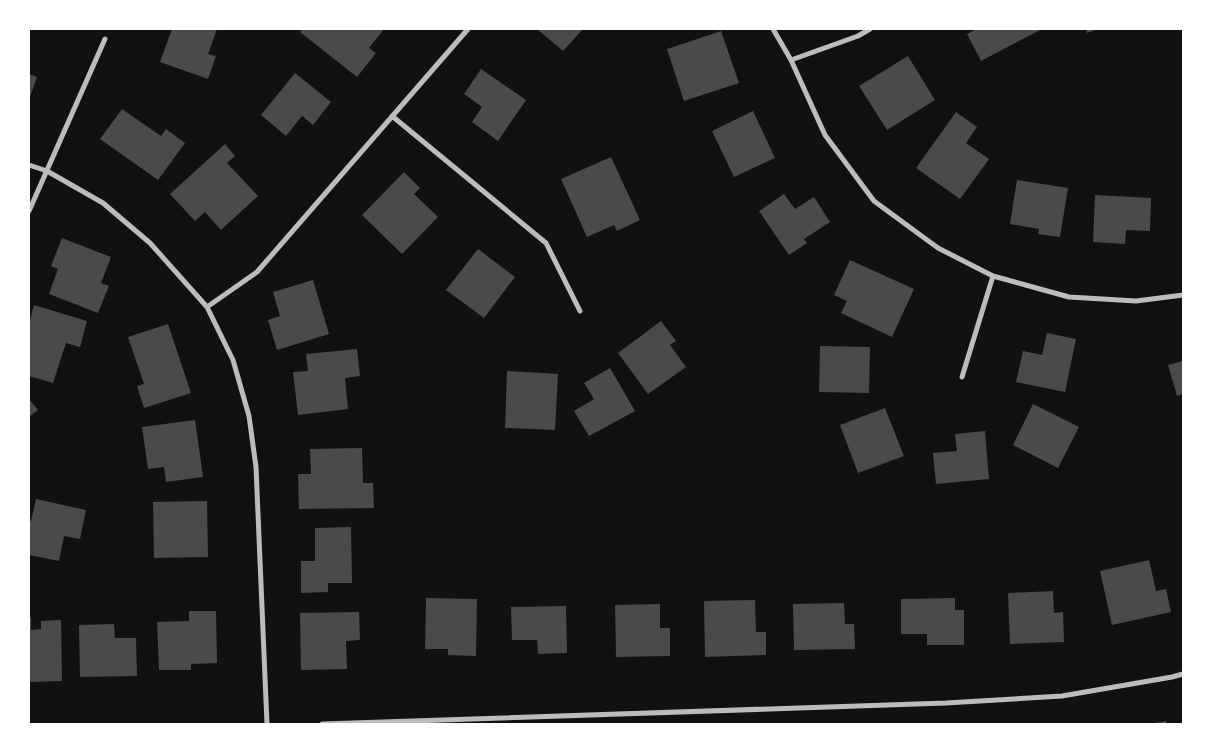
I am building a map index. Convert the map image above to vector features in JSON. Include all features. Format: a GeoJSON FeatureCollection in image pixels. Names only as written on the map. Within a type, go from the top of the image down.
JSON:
{"type":"FeatureCollection","features":[{"type":"Feature","properties":{"kind":"street"},"geometry":{"type":"LineString","coordinates":[[207,307],[257,272],[468,29]]}},
{"type":"Feature","properties":{"kind":"street"},"geometry":{"type":"LineString","coordinates":[[773,29],[791,60],[825,136],[874,201],[938,248],[993,276],[1069,297],[1136,301],[1183,296]]}},
{"type":"Feature","properties":{"kind":"street"},"geometry":{"type":"LineString","coordinates":[[791,60],[858,36],[870,29]]}},
{"type":"Feature","properties":{"kind":"street"},"geometry":{"type":"LineString","coordinates":[[29,211],[105,39]]}},
{"type":"Feature","properties":{"kind":"street"},"geometry":{"type":"LineString","coordinates":[[392,116],[546,243],[580,311]]}},
{"type":"Feature","properties":{"kind":"street"},"geometry":{"type":"LineString","coordinates":[[29,165],[47,171],[103,203],[150,243],[207,307],[233,360],[249,416],[256,467],[267,724]]}},
{"type":"Feature","properties":{"kind":"street"},"geometry":{"type":"LineString","coordinates":[[962,378],[993,276]]}},
{"type":"Feature","properties":{"kind":"street"},"geometry":{"type":"LineString","coordinates":[[322,724],[916,704],[1033,698],[1062,696],[1183,674]]}},
{"type":"Feature","properties":{"kind":"building"},"geometry":{"type":"Polygon","coordinates":[[[172,29],[217,29],[208,54],[216,56],[208,79],[160,62],[172,29]]]}},
{"type":"Feature","properties":{"kind":"building"},"geometry":{"type":"Polygon","coordinates":[[[303,29],[384,29],[369,48],[376,53],[357,77],[300,32],[303,29]]]}},
{"type":"Feature","properties":{"kind":"building"},"geometry":{"type":"Polygon","coordinates":[[[537,29],[583,29],[563,51],[537,29]]]}},
{"type":"Feature","properties":{"kind":"building"},"geometry":{"type":"Polygon","coordinates":[[[977,29],[1040,30],[981,61],[967,34],[977,29]]]}},
{"type":"Feature","properties":{"kind":"building"},"geometry":{"type":"Polygon","coordinates":[[[1086,29],[1098,29],[1087,33],[1086,29]]]}},
{"type":"Feature","properties":{"kind":"building"},"geometry":{"type":"Polygon","coordinates":[[[721,31],[739,83],[684,101],[667,49],[721,31]]]}},
{"type":"Feature","properties":{"kind":"building"},"geometry":{"type":"Polygon","coordinates":[[[908,56],[935,100],[887,130],[859,86],[908,56]]]}},
{"type":"Feature","properties":{"kind":"building"},"geometry":{"type":"Polygon","coordinates":[[[481,69],[526,100],[498,141],[472,122],[482,107],[464,94],[481,69]]]}},
{"type":"Feature","properties":{"kind":"building"},"geometry":{"type":"Polygon","coordinates":[[[295,73],[331,102],[313,125],[302,116],[286,136],[261,115],[295,73]]]}},
{"type":"Feature","properties":{"kind":"building"},"geometry":{"type":"Polygon","coordinates":[[[29,74],[37,77],[29,100],[29,74]]]}},
{"type":"Feature","properties":{"kind":"building"},"geometry":{"type":"Polygon","coordinates":[[[122,109],[161,136],[166,129],[185,143],[158,180],[100,139],[122,109]]]}},
{"type":"Feature","properties":{"kind":"building"},"geometry":{"type":"Polygon","coordinates":[[[753,111],[775,158],[734,177],[712,131],[753,111]]]}},
{"type":"Feature","properties":{"kind":"building"},"geometry":{"type":"Polygon","coordinates":[[[956,112],[977,127],[966,143],[989,159],[960,199],[916,168],[956,112]]]}},
{"type":"Feature","properties":{"kind":"building"},"geometry":{"type":"Polygon","coordinates":[[[225,144],[235,156],[227,163],[258,196],[221,230],[205,212],[195,221],[170,194],[225,144]]]}},
{"type":"Feature","properties":{"kind":"building"},"geometry":{"type":"Polygon","coordinates":[[[611,157],[640,220],[617,231],[614,225],[587,237],[561,179],[611,157]]]}},
{"type":"Feature","properties":{"kind":"building"},"geometry":{"type":"Polygon","coordinates":[[[404,172],[420,188],[414,194],[438,217],[402,254],[362,215],[404,172]]]}},
{"type":"Feature","properties":{"kind":"building"},"geometry":{"type":"Polygon","coordinates":[[[1017,180],[1068,188],[1060,237],[1038,234],[1039,229],[1010,224],[1017,180]]]}},
{"type":"Feature","properties":{"kind":"building"},"geometry":{"type":"Polygon","coordinates":[[[784,194],[795,209],[814,197],[830,222],[804,239],[807,243],[789,255],[759,211],[784,194]]]}},
{"type":"Feature","properties":{"kind":"building"},"geometry":{"type":"Polygon","coordinates":[[[1095,195],[1151,198],[1150,231],[1126,230],[1125,244],[1093,242],[1095,195]]]}},
{"type":"Feature","properties":{"kind":"building"},"geometry":{"type":"Polygon","coordinates":[[[62,238],[111,257],[101,283],[109,286],[98,313],[49,294],[58,269],[51,266],[62,238]]]}},
{"type":"Feature","properties":{"kind":"building"},"geometry":{"type":"Polygon","coordinates":[[[478,249],[515,277],[484,318],[446,290],[478,249]]]}},
{"type":"Feature","properties":{"kind":"building"},"geometry":{"type":"Polygon","coordinates":[[[850,260],[914,289],[892,337],[841,313],[847,301],[834,295],[850,260]]]}},
{"type":"Feature","properties":{"kind":"building"},"geometry":{"type":"Polygon","coordinates":[[[313,280],[329,334],[277,350],[268,320],[280,316],[273,292],[313,280]]]}},
{"type":"Feature","properties":{"kind":"building"},"geometry":{"type":"Polygon","coordinates":[[[34,305],[87,321],[80,347],[66,343],[53,383],[29,376],[29,324],[34,305]]]}},
{"type":"Feature","properties":{"kind":"building"},"geometry":{"type":"Polygon","coordinates":[[[661,321],[676,341],[670,345],[686,367],[648,394],[618,353],[661,321]]]}},
{"type":"Feature","properties":{"kind":"building"},"geometry":{"type":"Polygon","coordinates":[[[168,324],[191,393],[144,408],[137,386],[144,384],[128,337],[168,324]]]}},
{"type":"Feature","properties":{"kind":"building"},"geometry":{"type":"Polygon","coordinates":[[[1047,333],[1076,339],[1065,392],[1016,382],[1023,351],[1042,355],[1047,333]]]}},
{"type":"Feature","properties":{"kind":"building"},"geometry":{"type":"Polygon","coordinates":[[[820,346],[870,347],[869,393],[819,392],[820,346]]]}},
{"type":"Feature","properties":{"kind":"building"},"geometry":{"type":"Polygon","coordinates":[[[357,349],[360,376],[345,378],[348,409],[298,415],[293,372],[308,371],[306,354],[357,349]]]}},
{"type":"Feature","properties":{"kind":"building"},"geometry":{"type":"Polygon","coordinates":[[[1183,361],[1183,394],[1177,396],[1168,365],[1183,361]]]}},
{"type":"Feature","properties":{"kind":"building"},"geometry":{"type":"Polygon","coordinates":[[[610,368],[635,411],[589,436],[574,411],[594,399],[584,383],[610,368]]]}},
{"type":"Feature","properties":{"kind":"building"},"geometry":{"type":"Polygon","coordinates":[[[507,371],[558,374],[555,430],[505,428],[507,371]]]}},
{"type":"Feature","properties":{"kind":"building"},"geometry":{"type":"Polygon","coordinates":[[[29,399],[38,410],[29,417],[29,399]]]}},
{"type":"Feature","properties":{"kind":"building"},"geometry":{"type":"Polygon","coordinates":[[[1033,404],[1079,427],[1058,468],[1013,445],[1033,404]]]}},
{"type":"Feature","properties":{"kind":"building"},"geometry":{"type":"Polygon","coordinates":[[[885,408],[904,456],[858,473],[840,425],[885,408]]]}},
{"type":"Feature","properties":{"kind":"building"},"geometry":{"type":"Polygon","coordinates":[[[195,420],[203,477],[166,482],[164,467],[148,469],[142,427],[195,420]]]}},
{"type":"Feature","properties":{"kind":"building"},"geometry":{"type":"Polygon","coordinates":[[[985,431],[989,479],[936,484],[933,453],[957,451],[955,434],[985,431]]]}},
{"type":"Feature","properties":{"kind":"building"},"geometry":{"type":"Polygon","coordinates":[[[362,448],[363,483],[373,483],[374,508],[299,509],[298,474],[311,474],[310,449],[362,448]]]}},
{"type":"Feature","properties":{"kind":"building"},"geometry":{"type":"Polygon","coordinates":[[[36,499],[86,510],[80,539],[64,536],[59,561],[29,555],[29,520],[31,521],[36,499]]]}},
{"type":"Feature","properties":{"kind":"building"},"geometry":{"type":"Polygon","coordinates":[[[207,501],[208,557],[154,558],[153,502],[207,501]]]}},
{"type":"Feature","properties":{"kind":"building"},"geometry":{"type":"Polygon","coordinates":[[[351,527],[352,583],[328,583],[328,592],[301,593],[301,561],[315,561],[315,528],[351,527]]]}},
{"type":"Feature","properties":{"kind":"building"},"geometry":{"type":"Polygon","coordinates":[[[1149,560],[1156,591],[1166,589],[1171,612],[1112,625],[1100,571],[1149,560]]]}},
{"type":"Feature","properties":{"kind":"building"},"geometry":{"type":"Polygon","coordinates":[[[1053,591],[1054,613],[1063,612],[1064,642],[1010,644],[1008,593],[1053,591]]]}},
{"type":"Feature","properties":{"kind":"building"},"geometry":{"type":"Polygon","coordinates":[[[426,598],[477,599],[476,656],[448,655],[448,649],[425,649],[426,598]]]}},
{"type":"Feature","properties":{"kind":"building"},"geometry":{"type":"Polygon","coordinates":[[[955,598],[955,610],[964,610],[964,645],[927,645],[927,634],[901,634],[901,599],[955,598]]]}},
{"type":"Feature","properties":{"kind":"building"},"geometry":{"type":"Polygon","coordinates":[[[755,600],[756,632],[766,632],[766,655],[705,657],[704,601],[755,600]]]}},
{"type":"Feature","properties":{"kind":"building"},"geometry":{"type":"Polygon","coordinates":[[[844,603],[845,624],[854,624],[855,649],[794,650],[793,604],[844,603]]]}},
{"type":"Feature","properties":{"kind":"building"},"geometry":{"type":"Polygon","coordinates":[[[660,604],[660,628],[670,628],[670,656],[616,657],[615,605],[660,604]]]}},
{"type":"Feature","properties":{"kind":"building"},"geometry":{"type":"Polygon","coordinates":[[[566,606],[567,653],[538,654],[537,640],[512,640],[511,607],[566,606]]]}},
{"type":"Feature","properties":{"kind":"building"},"geometry":{"type":"Polygon","coordinates":[[[189,611],[216,611],[217,663],[191,664],[191,670],[159,670],[157,622],[189,621],[189,611]]]}},
{"type":"Feature","properties":{"kind":"building"},"geometry":{"type":"Polygon","coordinates":[[[359,612],[360,640],[346,641],[347,669],[301,670],[300,613],[359,612]]]}},
{"type":"Feature","properties":{"kind":"building"},"geometry":{"type":"Polygon","coordinates":[[[29,617],[31,617],[31,630],[41,629],[41,621],[61,620],[62,681],[29,682],[29,617]]]}},
{"type":"Feature","properties":{"kind":"building"},"geometry":{"type":"Polygon","coordinates":[[[114,624],[115,638],[136,638],[137,676],[80,677],[79,625],[114,624]]]}},
{"type":"Feature","properties":{"kind":"building"},"geometry":{"type":"Polygon","coordinates":[[[1166,721],[1167,724],[1155,724],[1155,723],[1166,721]]]}}]}
